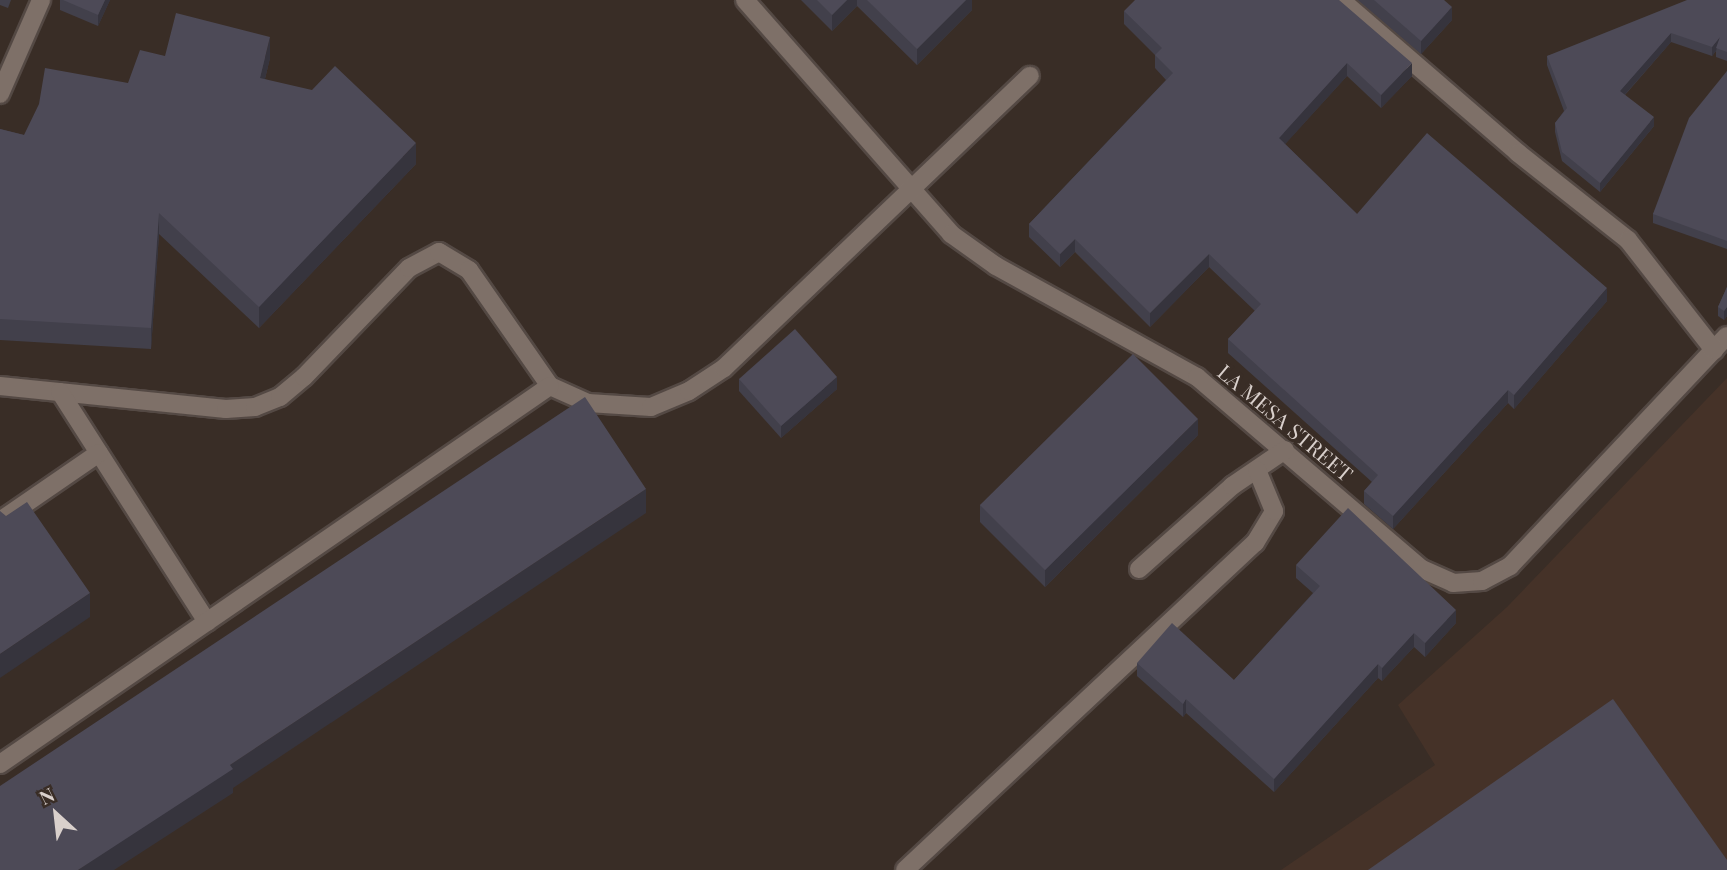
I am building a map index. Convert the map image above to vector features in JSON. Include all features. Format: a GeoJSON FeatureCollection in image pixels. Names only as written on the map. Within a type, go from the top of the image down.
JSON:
{"type":"FeatureCollection","features":[{"type":"Feature","properties":{"kind":"street"},"geometry":{"type":"LineString","coordinates":[[0,94],[41,0]]}},
{"type":"Feature","properties":{"kind":"street","name":"LA MESA STREET"},"geometry":{"type":"LineString","coordinates":[[745,0],[951,234],[996,266],[1197,377],[1422,569],[1453,583],[1482,581],[1510,566],[1727,336]]}},
{"type":"Feature","properties":{"kind":"street"},"geometry":{"type":"LineString","coordinates":[[1341,0],[1518,153],[1628,240],[1714,350]]}},
{"type":"Feature","properties":{"kind":"street"},"geometry":{"type":"LineString","coordinates":[[0,386],[226,409],[255,407],[280,397],[304,377],[409,268],[439,252],[469,270],[550,386],[589,402],[621,408],[651,407],[690,391],[724,368],[1030,76]]}},
{"type":"Feature","properties":{"kind":"street"},"geometry":{"type":"LineString","coordinates":[[0,764],[550,386]]}},
{"type":"Feature","properties":{"kind":"street"},"geometry":{"type":"LineString","coordinates":[[60,392],[207,622]]}},
{"type":"Feature","properties":{"kind":"street"},"geometry":{"type":"LineString","coordinates":[[1139,569],[1256,470],[1285,450]]}},
{"type":"Feature","properties":{"kind":"street"},"geometry":{"type":"LineString","coordinates":[[0,521],[99,453]]}},
{"type":"Feature","properties":{"kind":"street"},"geometry":{"type":"LineString","coordinates":[[905,870],[1255,543],[1274,510],[1256,470]]}},
{"type":"Feature","properties":{"kind":"shaded area"},"geometry":{"type":"Polygon","coordinates":[[[1727,378],[1727,870],[1281,870],[1435,765],[1398,705],[1507,607],[1727,378]]]}},
{"type":"Feature","properties":{"kind":"building"},"geometry":{"type":"Polygon","coordinates":[[[63,0],[105,0],[98,15],[63,0]]]}},
{"type":"Feature","properties":{"kind":"building"},"geometry":{"type":"Polygon","coordinates":[[[817,0],[847,0],[832,15],[817,0]]]}},
{"type":"Feature","properties":{"kind":"building"},"geometry":{"type":"Polygon","coordinates":[[[867,0],[966,0],[917,49],[867,0]]]}},
{"type":"Feature","properties":{"kind":"building"},"geometry":{"type":"Polygon","coordinates":[[[1135,0],[1339,0],[1412,63],[1381,95],[1347,63],[1279,138],[1357,214],[1427,133],[1607,288],[1514,395],[1508,390],[1393,516],[1364,491],[1378,475],[1228,339],[1261,304],[1209,254],[1150,313],[1075,239],[1060,254],[1029,224],[1173,73],[1155,55],[1162,48],[1124,11],[1135,0]]]}},
{"type":"Feature","properties":{"kind":"building"},"geometry":{"type":"Polygon","coordinates":[[[1374,0],[1444,0],[1452,7],[1421,41],[1374,0]]]}},
{"type":"Feature","properties":{"kind":"building"},"geometry":{"type":"Polygon","coordinates":[[[1687,0],[1727,0],[1727,52],[1716,48],[1720,37],[1712,47],[1671,33],[1620,91],[1654,117],[1600,183],[1562,152],[1555,123],[1567,108],[1547,56],[1687,0]]]}},
{"type":"Feature","properties":{"kind":"building"},"geometry":{"type":"Polygon","coordinates":[[[176,13],[270,37],[260,78],[312,90],[335,66],[416,143],[259,307],[159,213],[151,328],[0,319],[0,129],[24,135],[39,104],[45,68],[128,83],[140,50],[165,56],[176,13]]]}},
{"type":"Feature","properties":{"kind":"building"},"geometry":{"type":"Polygon","coordinates":[[[1727,71],[1727,241],[1653,214],[1689,118],[1727,71]]]}},
{"type":"Feature","properties":{"kind":"building"},"geometry":{"type":"Polygon","coordinates":[[[1727,287],[1727,307],[1724,311],[1718,307],[1727,287]]]}},
{"type":"Feature","properties":{"kind":"building"},"geometry":{"type":"Polygon","coordinates":[[[795,329],[837,377],[781,426],[739,379],[795,329]]]}},
{"type":"Feature","properties":{"kind":"building"},"geometry":{"type":"Polygon","coordinates":[[[1133,354],[1198,419],[1045,570],[980,505],[1133,354]]]}},
{"type":"Feature","properties":{"kind":"building"},"geometry":{"type":"Polygon","coordinates":[[[585,397],[646,489],[230,765],[233,769],[78,870],[0,870],[0,786],[585,397]]]}},
{"type":"Feature","properties":{"kind":"building"},"geometry":{"type":"Polygon","coordinates":[[[27,502],[90,593],[0,654],[0,511],[6,516],[27,502]]]}},
{"type":"Feature","properties":{"kind":"building"},"geometry":{"type":"Polygon","coordinates":[[[1348,508],[1456,610],[1425,643],[1414,633],[1382,668],[1378,664],[1274,779],[1186,699],[1183,704],[1137,663],[1172,623],[1234,680],[1320,586],[1296,565],[1348,508]]]}},
{"type":"Feature","properties":{"kind":"building"},"geometry":{"type":"Polygon","coordinates":[[[1613,699],[1727,860],[1727,870],[1368,870],[1613,699]]]}}]}
